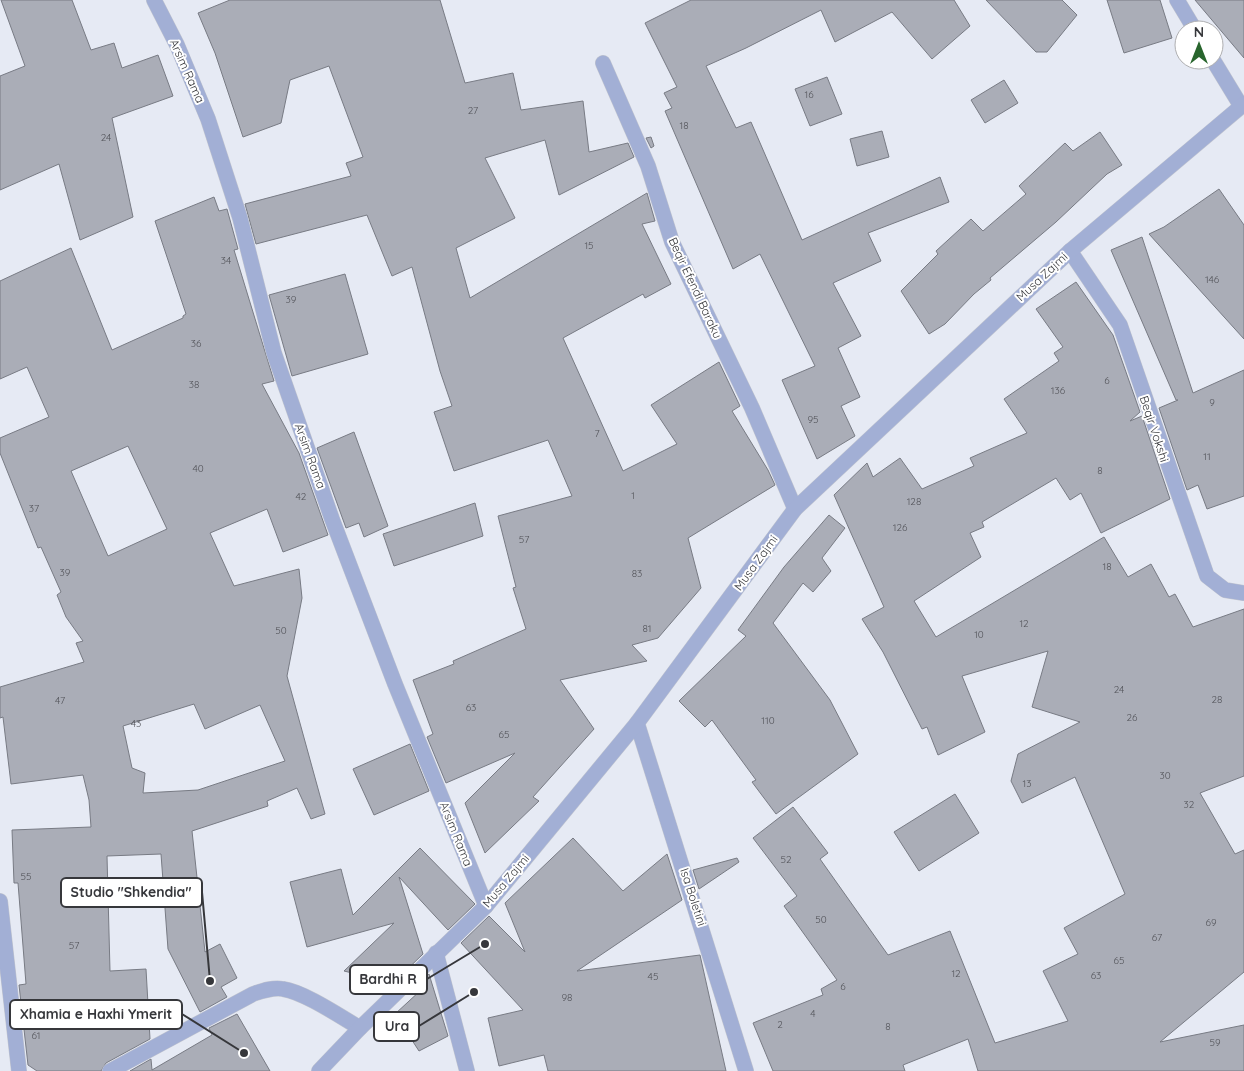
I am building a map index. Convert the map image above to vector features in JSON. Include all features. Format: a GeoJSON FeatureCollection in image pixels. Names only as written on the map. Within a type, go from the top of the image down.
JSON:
{"type":"FeatureCollection","features":[{"type":"Feature","properties":{"kind":"street","name":"Arsim Rama"},"geometry":{"type":"LineString","coordinates":[[154,0],[177,46],[208,119],[240,218],[274,353],[332,519],[395,684],[486,906]]}},
{"type":"Feature","properties":{"kind":"street"},"geometry":{"type":"LineString","coordinates":[[1177,0],[1189,20]]}},
{"type":"Feature","properties":{"kind":"street","name":"Beqir Efendi Baraku"},"geometry":{"type":"LineString","coordinates":[[603,63],[648,166],[672,242],[752,408],[795,510]]}},
{"type":"Feature","properties":{"kind":"street"},"geometry":{"type":"LineString","coordinates":[[1219,70],[1242,105]]}},
{"type":"Feature","properties":{"kind":"street","name":"Musa Zajmi"},"geometry":{"type":"LineString","coordinates":[[319,1071],[360,1028],[486,906],[637,723],[795,510],[1070,251],[1242,105]]}},
{"type":"Feature","properties":{"kind":"street","name":"Beqir Vokshi"},"geometry":{"type":"LineString","coordinates":[[1070,251],[1120,325],[1206,576],[1225,590],[1244,593]]}},
{"type":"Feature","properties":{"kind":"street","name":"Isa Boletini"},"geometry":{"type":"LineString","coordinates":[[637,723],[746,1071]]}},
{"type":"Feature","properties":{"kind":"street"},"geometry":{"type":"LineString","coordinates":[[0,901],[19,1071]]}},
{"type":"Feature","properties":{"kind":"street"},"geometry":{"type":"LineString","coordinates":[[436,953],[467,1071]]}},
{"type":"Feature","properties":{"kind":"street"},"geometry":{"type":"LineString","coordinates":[[110,1071],[253,994],[268,989],[283,989],[297,994],[360,1028]]}},
{"type":"Feature","properties":{"kind":"building"},"geometry":{"type":"Polygon","coordinates":[[[1,0],[72,0],[91,50],[114,43],[122,68],[158,55],[173,96],[112,118],[133,217],[80,240],[59,164],[0,190],[0,76],[25,66],[1,0]]]}},
{"type":"Feature","properties":{"kind":"building"},"geometry":{"type":"Polygon","coordinates":[[[230,0],[440,0],[465,83],[513,73],[521,110],[583,101],[589,152],[628,143],[634,157],[559,195],[545,140],[485,158],[515,218],[456,248],[470,298],[647,193],[655,221],[642,224],[671,284],[645,298],[643,294],[563,338],[623,471],[677,444],[651,405],[719,362],[740,406],[732,411],[775,485],[688,538],[701,588],[658,638],[632,645],[647,661],[560,680],[594,729],[533,797],[539,801],[485,853],[465,803],[515,753],[446,783],[427,737],[433,734],[413,680],[454,664],[453,661],[526,629],[513,588],[516,587],[498,516],[572,496],[548,440],[454,471],[434,412],[452,406],[440,371],[412,267],[392,276],[367,215],[256,244],[245,204],[351,176],[346,163],[363,157],[329,66],[290,80],[281,123],[243,137],[215,53],[198,13],[230,0]]]}},
{"type":"Feature","properties":{"kind":"building"},"geometry":{"type":"Polygon","coordinates":[[[691,0],[954,0],[970,26],[932,59],[892,12],[835,42],[821,10],[706,66],[736,128],[751,122],[802,240],[940,177],[949,202],[868,233],[881,261],[833,283],[861,336],[838,348],[860,397],[841,406],[855,436],[817,459],[782,380],[815,366],[760,254],[733,269],[665,111],[672,108],[664,93],[677,87],[645,23],[691,0]]]}},
{"type":"Feature","properties":{"kind":"building"},"geometry":{"type":"Polygon","coordinates":[[[986,0],[1062,0],[1077,15],[1047,52],[1036,52],[986,0]]]}},
{"type":"Feature","properties":{"kind":"building"},"geometry":{"type":"Polygon","coordinates":[[[1107,0],[1160,0],[1172,38],[1124,53],[1107,0]]]}},
{"type":"Feature","properties":{"kind":"building"},"geometry":{"type":"Polygon","coordinates":[[[1195,0],[1244,0],[1244,58],[1224,34],[1224,20],[1212,20],[1195,0]]]}},
{"type":"Feature","properties":{"kind":"building"},"geometry":{"type":"Polygon","coordinates":[[[827,77],[842,114],[810,126],[795,89],[827,77]]]}},
{"type":"Feature","properties":{"kind":"building"},"geometry":{"type":"Polygon","coordinates":[[[1004,80],[1018,103],[985,123],[971,100],[1004,80]]]}},
{"type":"Feature","properties":{"kind":"building"},"geometry":{"type":"Polygon","coordinates":[[[882,131],[889,157],[857,166],[850,139],[882,131]]]}},
{"type":"Feature","properties":{"kind":"building"},"geometry":{"type":"Polygon","coordinates":[[[1100,132],[1122,165],[1107,174],[1056,222],[990,278],[991,280],[974,294],[945,324],[929,334],[901,291],[938,254],[936,251],[971,219],[983,231],[1026,194],[1019,186],[1065,143],[1073,151],[1100,132]]]}},
{"type":"Feature","properties":{"kind":"building"},"geometry":{"type":"Polygon","coordinates":[[[651,137],[654,146],[651,148],[646,138],[651,137]]]}},
{"type":"Feature","properties":{"kind":"building"},"geometry":{"type":"Polygon","coordinates":[[[1219,189],[1244,225],[1244,339],[1149,234],[1164,227],[1219,189]]]}},
{"type":"Feature","properties":{"kind":"building"},"geometry":{"type":"Polygon","coordinates":[[[214,197],[219,211],[227,209],[238,249],[234,250],[274,381],[262,384],[299,453],[328,535],[283,552],[267,509],[210,533],[234,586],[299,569],[302,598],[287,676],[325,814],[311,819],[297,788],[267,801],[268,806],[192,831],[205,952],[220,944],[237,978],[221,987],[227,997],[200,1012],[168,949],[161,854],[107,856],[110,971],[146,969],[150,1039],[106,1063],[101,1071],[37,1071],[28,1065],[19,985],[26,984],[18,883],[14,883],[12,830],[91,827],[89,800],[83,775],[11,784],[3,717],[0,718],[0,687],[84,662],[76,643],[83,641],[66,617],[57,595],[61,592],[41,547],[38,548],[0,453],[0,438],[49,417],[27,367],[0,379],[0,281],[71,248],[112,350],[183,318],[186,314],[155,221],[214,197]],[[128,446],[71,471],[108,556],[167,529],[128,446]],[[194,704],[123,726],[132,768],[145,773],[143,793],[198,790],[285,761],[260,705],[205,729],[194,704]]]}},
{"type":"Feature","properties":{"kind":"building"},"geometry":{"type":"Polygon","coordinates":[[[1142,237],[1193,393],[1244,370],[1244,496],[1207,509],[1198,485],[1187,490],[1159,408],[1178,400],[1176,400],[1111,250],[1142,237]]]}},
{"type":"Feature","properties":{"kind":"building"},"geometry":{"type":"Polygon","coordinates":[[[345,274],[368,354],[292,376],[269,295],[345,274]]]}},
{"type":"Feature","properties":{"kind":"building"},"geometry":{"type":"Polygon","coordinates":[[[1076,282],[1113,335],[1140,412],[1130,421],[1142,416],[1170,499],[1101,533],[1081,493],[1070,500],[1056,478],[982,522],[984,527],[970,533],[981,557],[914,601],[936,637],[1104,537],[1128,577],[1151,564],[1169,597],[1175,594],[1193,627],[1244,609],[1244,776],[1200,793],[1235,854],[1244,850],[1244,972],[1160,1042],[1244,1025],[1244,1071],[978,1071],[968,1039],[903,1065],[905,1071],[773,1071],[753,1023],[823,995],[821,989],[837,980],[784,906],[797,896],[753,838],[793,807],[828,853],[820,859],[888,955],[950,931],[995,1043],[1068,1021],[1043,971],[1078,954],[1064,928],[1125,894],[1075,777],[1022,803],[1011,781],[1018,754],[1080,722],[1032,707],[1048,651],[962,676],[985,732],[938,755],[927,727],[922,729],[883,652],[862,619],[884,607],[834,495],[867,463],[873,477],[900,458],[922,489],[974,466],[970,458],[1027,433],[1004,399],[1059,361],[1054,353],[1063,347],[1036,309],[1076,282]]]}},
{"type":"Feature","properties":{"kind":"building"},"geometry":{"type":"Polygon","coordinates":[[[354,432],[388,526],[364,537],[359,523],[346,528],[317,448],[354,432]]]}},
{"type":"Feature","properties":{"kind":"building"},"geometry":{"type":"Polygon","coordinates":[[[475,503],[483,536],[394,566],[383,534],[475,503]]]}},
{"type":"Feature","properties":{"kind":"building"},"geometry":{"type":"Polygon","coordinates":[[[829,515],[845,528],[822,558],[831,571],[813,592],[803,583],[773,623],[830,700],[858,754],[776,814],[752,782],[756,780],[712,720],[705,727],[679,701],[746,636],[738,630],[784,567],[829,515]]]}},
{"type":"Feature","properties":{"kind":"building"},"geometry":{"type":"Polygon","coordinates":[[[410,744],[429,791],[374,815],[353,769],[410,744]]]}},
{"type":"Feature","properties":{"kind":"building"},"geometry":{"type":"Polygon","coordinates":[[[955,794],[979,833],[919,871],[894,832],[955,794]]]}},
{"type":"Feature","properties":{"kind":"building"},"geometry":{"type":"Polygon","coordinates":[[[573,838],[623,891],[667,854],[682,900],[577,971],[700,955],[726,1071],[548,1071],[544,1055],[499,1066],[488,1018],[523,1010],[461,943],[489,916],[525,952],[505,903],[573,838]]]}},
{"type":"Feature","properties":{"kind":"building"},"geometry":{"type":"Polygon","coordinates":[[[420,848],[475,904],[448,930],[399,877],[423,954],[393,983],[344,971],[394,923],[307,947],[290,882],[341,869],[353,915],[420,848]]]}},
{"type":"Feature","properties":{"kind":"building"},"geometry":{"type":"Polygon","coordinates":[[[737,858],[739,862],[699,889],[693,870],[737,858]]]}},
{"type":"Feature","properties":{"kind":"building"},"geometry":{"type":"Polygon","coordinates":[[[429,974],[448,1036],[419,1051],[395,1014],[421,990],[414,989],[429,974]]]}},
{"type":"Feature","properties":{"kind":"building"},"geometry":{"type":"Polygon","coordinates":[[[237,1014],[270,1071],[130,1071],[151,1059],[152,1070],[212,1035],[209,1028],[237,1014]]]}},
{"type":"Feature","properties":{"kind":"place","name":"Bardhi R"},"geometry":{"type":"Point","coordinates":[485,944]}},
{"type":"Feature","properties":{"kind":"place","name":"Studio \"Shkendia\""},"geometry":{"type":"Point","coordinates":[210,981]}},
{"type":"Feature","properties":{"kind":"place","name":"Ura"},"geometry":{"type":"Point","coordinates":[474,992]}},
{"type":"Feature","properties":{"kind":"place","name":"Xhamia e Haxhi Ymerit"},"geometry":{"type":"Point","coordinates":[244,1053]}}]}
